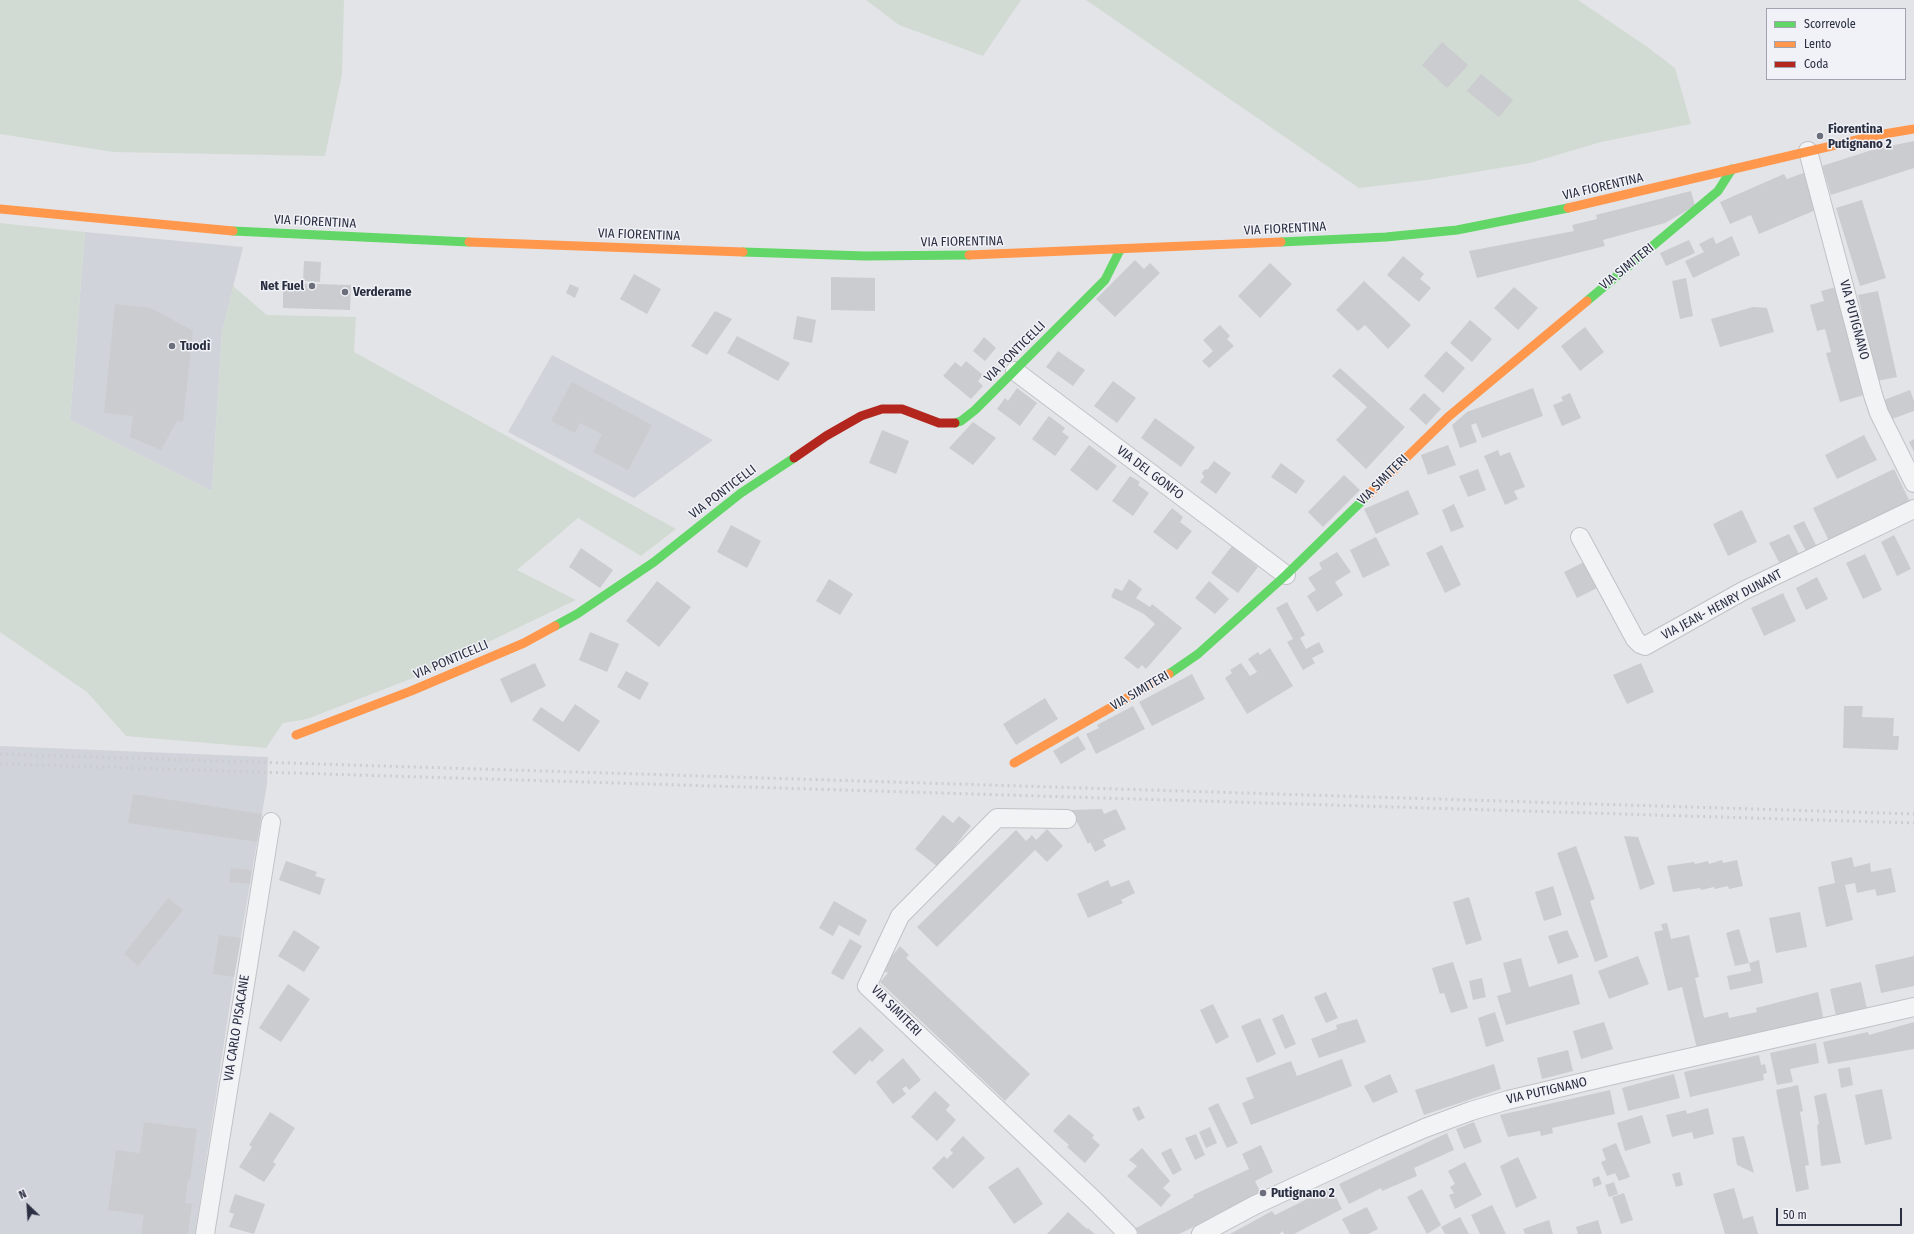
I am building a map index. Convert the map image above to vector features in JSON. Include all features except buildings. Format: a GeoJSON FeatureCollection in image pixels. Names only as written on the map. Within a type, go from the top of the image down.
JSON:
{"type":"FeatureCollection","features":[{"type":"Feature","properties":{"kind":"main road","name":"VIA FIORENTINA"},"geometry":{"type":"LineString","coordinates":[[0,209],[256,233],[665,250],[865,256],[954,256],[1120,250],[1386,237],[1457,230],[1551,212],[1808,151],[1878,135],[1914,129]]}},
{"type":"Feature","properties":{"kind":"main road","name":"VIA SIMITERI"},"geometry":{"type":"LineString","coordinates":[[1014,763],[1167,676],[1198,654],[1286,575],[1448,417],[1718,192],[1732,169]]}},
{"type":"Feature","properties":{"kind":"main road","name":"VIA PONTICELLI"},"geometry":{"type":"LineString","coordinates":[[296,735],[411,691],[524,643],[577,614],[654,562],[741,493],[826,436],[861,416],[882,409],[892,408],[902,409],[939,423],[952,424],[967,417],[1105,280],[1120,250]]}},
{"type":"Feature","properties":{"kind":"street","name":"VIA PUTIGNANO"},"geometry":{"type":"LineString","coordinates":[[1808,151],[1873,395],[1882,419],[1914,483]]}},
{"type":"Feature","properties":{"kind":"street","name":"VIA DEL GONFO"},"geometry":{"type":"LineString","coordinates":[[1015,371],[1286,575]]}},
{"type":"Feature","properties":{"kind":"street","name":"VIA JEAN- HENRY DUNANT"},"geometry":{"type":"LineString","coordinates":[[1580,537],[1634,639],[1645,646],[1743,591],[1914,509]]}},
{"type":"Feature","properties":{"kind":"street","name":"VIA SIMITERI"},"geometry":{"type":"LineString","coordinates":[[1067,819],[997,818],[900,916],[867,986],[1089,1194],[1128,1234]]}},
{"type":"Feature","properties":{"kind":"street","name":"VIA CARLO PISACANE"},"geometry":{"type":"LineString","coordinates":[[205,1234],[272,822]]}},
{"type":"Feature","properties":{"kind":"street","name":"VIA PUTIGNANO"},"geometry":{"type":"LineString","coordinates":[[1200,1234],[1255,1205],[1381,1146],[1471,1111],[1508,1100],[1914,1007]]}},
{"type":"Feature","properties":{"kind":"shaded area"},"geometry":{"type":"Polygon","coordinates":[[[0,0],[344,0],[342,74],[325,156],[113,152],[0,134],[0,0]]]}},
{"type":"Feature","properties":{"kind":"shaded area"},"geometry":{"type":"Polygon","coordinates":[[[866,0],[1021,0],[983,56],[899,25],[866,0]]]}},
{"type":"Feature","properties":{"kind":"shaded area"},"geometry":{"type":"Polygon","coordinates":[[[1086,0],[1578,0],[1646,46],[1675,68],[1691,124],[1601,142],[1530,163],[1427,180],[1359,188],[1086,0]]]}},
{"type":"Feature","properties":{"kind":"shaded area"},"geometry":{"type":"Polygon","coordinates":[[[0,223],[85,232],[70,420],[212,491],[222,332],[233,286],[267,315],[356,317],[354,352],[676,529],[641,556],[578,518],[517,570],[576,600],[413,678],[307,719],[283,723],[266,748],[126,736],[87,692],[0,632],[0,223]]]}},
{"type":"Feature","properties":{"kind":"shaded area"},"geometry":{"type":"Polygon","coordinates":[[[85,232],[243,247],[222,332],[212,491],[70,420],[85,232]]]}},
{"type":"Feature","properties":{"kind":"shaded area"},"geometry":{"type":"Polygon","coordinates":[[[552,355],[713,440],[634,498],[508,432],[552,355]]]}},
{"type":"Feature","properties":{"kind":"shaded area"},"geometry":{"type":"Polygon","coordinates":[[[0,746],[268,757],[267,784],[234,977],[195,1234],[0,1234],[0,746]]]}},
{"type":"Feature","properties":{"kind":"railway"},"geometry":{"type":"LineString","coordinates":[[0,754],[1914,814]]}},
{"type":"Feature","properties":{"kind":"railway"},"geometry":{"type":"LineString","coordinates":[[0,764],[1914,823]]}},
{"type":"Feature","properties":{"kind":"traffic: fast"},"geometry":{"type":"LineString","coordinates":[[1587,301],[1718,191],[1732,169]]}},
{"type":"Feature","properties":{"kind":"traffic: fast"},"geometry":{"type":"LineString","coordinates":[[1281,242],[1386,237],[1457,230],[1568,208]]}},
{"type":"Feature","properties":{"kind":"traffic: fast"},"geometry":{"type":"LineString","coordinates":[[233,231],[469,242]]}},
{"type":"Feature","properties":{"kind":"traffic: fast"},"geometry":{"type":"LineString","coordinates":[[955,423],[961,421],[975,410],[1105,280],[1120,250]]}},
{"type":"Feature","properties":{"kind":"traffic: fast"},"geometry":{"type":"LineString","coordinates":[[743,252],[865,256],[969,255]]}},
{"type":"Feature","properties":{"kind":"traffic: fast"},"geometry":{"type":"LineString","coordinates":[[555,626],[577,614],[654,562],[741,493],[794,458]]}},
{"type":"Feature","properties":{"kind":"traffic: fast"},"geometry":{"type":"LineString","coordinates":[[1169,674],[1198,654],[1286,575],[1367,496]]}},
{"type":"Feature","properties":{"kind":"traffic: slow"},"geometry":{"type":"LineString","coordinates":[[1568,208],[1878,135],[1914,129]]}},
{"type":"Feature","properties":{"kind":"traffic: slow"},"geometry":{"type":"LineString","coordinates":[[0,209],[233,231]]}},
{"type":"Feature","properties":{"kind":"traffic: slow"},"geometry":{"type":"LineString","coordinates":[[469,242],[743,252]]}},
{"type":"Feature","properties":{"kind":"traffic: slow"},"geometry":{"type":"LineString","coordinates":[[969,255],[1281,242]]}},
{"type":"Feature","properties":{"kind":"traffic: slow"},"geometry":{"type":"LineString","coordinates":[[1367,496],[1448,417],[1587,301]]}},
{"type":"Feature","properties":{"kind":"traffic: slow"},"geometry":{"type":"LineString","coordinates":[[296,735],[411,691],[524,643],[555,626]]}},
{"type":"Feature","properties":{"kind":"traffic: slow"},"geometry":{"type":"LineString","coordinates":[[1014,763],[1169,674]]}},
{"type":"Feature","properties":{"kind":"traffic: jam"},"geometry":{"type":"LineString","coordinates":[[794,458],[826,436],[861,416],[882,409],[902,409],[939,423],[955,423]]}},
{"type":"Feature","properties":{"kind":"place","name":"Fiorentina Putignano 2"},"geometry":{"type":"Point","coordinates":[1820,136]}},
{"type":"Feature","properties":{"kind":"place","name":"Net Fuel"},"geometry":{"type":"Point","coordinates":[312,286]}},
{"type":"Feature","properties":{"kind":"place","name":"Verderame"},"geometry":{"type":"Point","coordinates":[345,292]}},
{"type":"Feature","properties":{"kind":"place","name":"Tuodì"},"geometry":{"type":"Point","coordinates":[172,346]}},
{"type":"Feature","properties":{"kind":"place","name":"Putignano 2"},"geometry":{"type":"Point","coordinates":[1263,1193]}}]}
